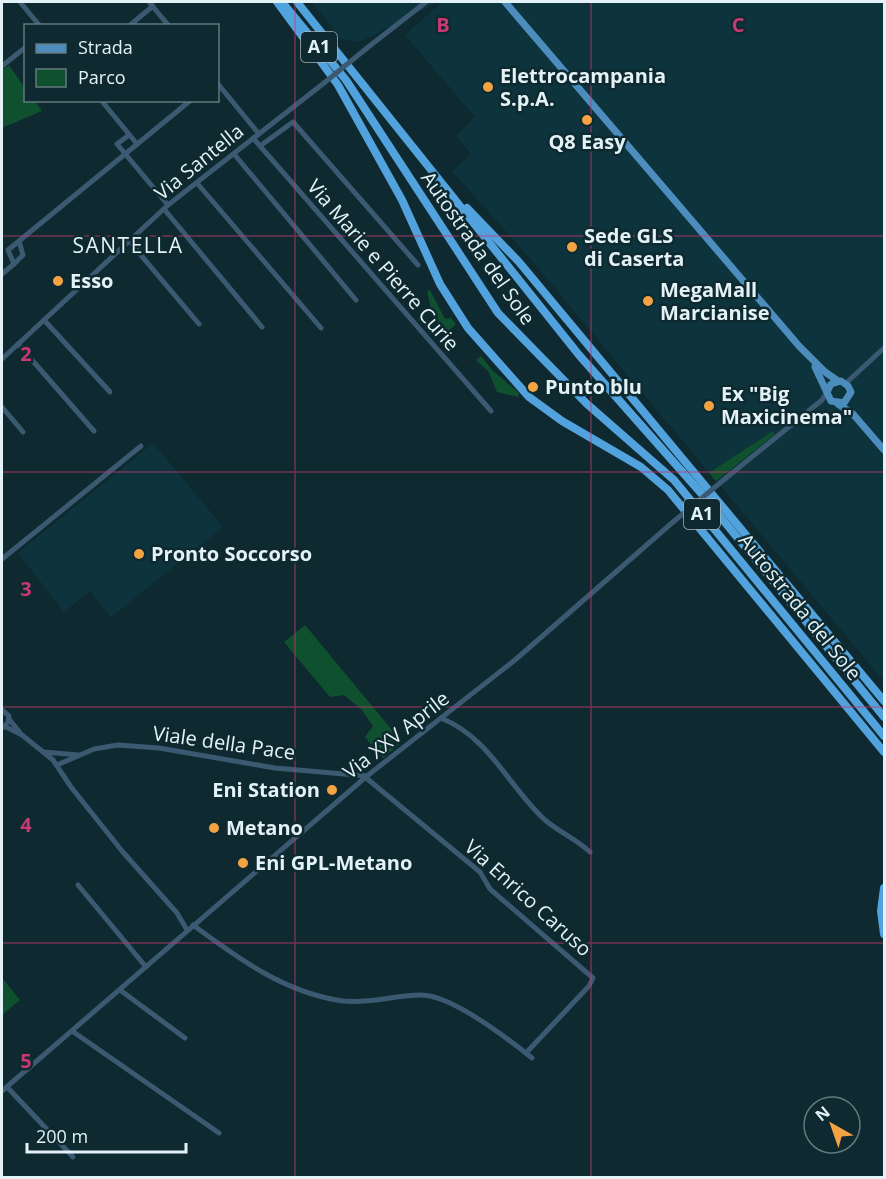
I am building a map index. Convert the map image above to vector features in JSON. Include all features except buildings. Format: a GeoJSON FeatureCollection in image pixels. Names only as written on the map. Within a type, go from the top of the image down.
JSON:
{"type":"FeatureCollection","features":[{"type":"Feature","properties":{"kind":"highway"},"geometry":{"type":"LineString","coordinates":[[277,2],[338,86],[402,200],[440,284],[468,328],[529,397],[562,421],[641,467],[668,490],[885,752]]}},
{"type":"Feature","properties":{"kind":"highway","name":"Autostrada del Sole"},"geometry":{"type":"LineString","coordinates":[[282,2],[346,80],[498,313],[587,404],[674,480],[885,736]]}},
{"type":"Feature","properties":{"kind":"highway","name":"Autostrada del Sole"},"geometry":{"type":"LineString","coordinates":[[297,2],[579,355],[694,484],[885,717]]}},
{"type":"Feature","properties":{"kind":"highway"},"geometry":{"type":"LineString","coordinates":[[453,196],[490,229],[519,262],[885,701]]}},
{"type":"Feature","properties":{"kind":"highway"},"geometry":{"type":"LineString","coordinates":[[885,888],[881,911],[885,934]]}},
{"type":"Feature","properties":{"kind":"main road"},"geometry":{"type":"LineString","coordinates":[[505,2],[799,346],[825,372],[838,381],[846,383],[852,407],[867,430]]}},
{"type":"Feature","properties":{"kind":"main road"},"geometry":{"type":"LineString","coordinates":[[799,346],[820,376],[829,399],[849,411],[885,450]]}},
{"type":"Feature","properties":{"kind":"main road"},"geometry":{"type":"LineString","coordinates":[[827,392],[831,384],[838,381]]}},
{"type":"Feature","properties":{"kind":"main road"},"geometry":{"type":"LineString","coordinates":[[836,404],[844,403],[850,396]]}},
{"type":"Feature","properties":{"kind":"street"},"geometry":{"type":"LineString","coordinates":[[21,2],[38,24]]}},
{"type":"Feature","properties":{"kind":"street","name":"Via Santella"},"geometry":{"type":"LineString","coordinates":[[2,359],[166,207],[426,2]]}},
{"type":"Feature","properties":{"kind":"street"},"geometry":{"type":"LineString","coordinates":[[131,24],[151,4],[167,24]]}},
{"type":"Feature","properties":{"kind":"street"},"geometry":{"type":"LineString","coordinates":[[2,66],[24,49]]}},
{"type":"Feature","properties":{"kind":"street","name":"Via Marie e Pierre Curie"},"geometry":{"type":"LineString","coordinates":[[219,85],[256,136],[260,146],[490,411]]}},
{"type":"Feature","properties":{"kind":"street"},"geometry":{"type":"LineString","coordinates":[[103,102],[137,144]]}},
{"type":"Feature","properties":{"kind":"street"},"geometry":{"type":"LineString","coordinates":[[14,264],[9,250],[189,102]]}},
{"type":"Feature","properties":{"kind":"street"},"geometry":{"type":"LineString","coordinates":[[260,146],[293,122],[418,265]]}},
{"type":"Feature","properties":{"kind":"street"},"geometry":{"type":"LineString","coordinates":[[129,135],[117,144],[262,327]]}},
{"type":"Feature","properties":{"kind":"street"},"geometry":{"type":"LineString","coordinates":[[234,154],[356,300]]}},
{"type":"Feature","properties":{"kind":"street"},"geometry":{"type":"LineString","coordinates":[[197,183],[321,328]]}},
{"type":"Feature","properties":{"kind":"street"},"geometry":{"type":"LineString","coordinates":[[2,274],[23,255],[19,241]]}},
{"type":"Feature","properties":{"kind":"street"},"geometry":{"type":"LineString","coordinates":[[129,241],[199,324]]}},
{"type":"Feature","properties":{"kind":"street"},"geometry":{"type":"LineString","coordinates":[[44,321],[110,392]]}},
{"type":"Feature","properties":{"kind":"street"},"geometry":{"type":"LineString","coordinates":[[18,344],[94,431]]}},
{"type":"Feature","properties":{"kind":"street"},"geometry":{"type":"LineString","coordinates":[[846,383],[885,348]]}},
{"type":"Feature","properties":{"kind":"street","name":"Via XXV Aprile"},"geometry":{"type":"LineString","coordinates":[[2,1091],[366,776],[515,660],[673,522],[814,407],[827,392]]}},
{"type":"Feature","properties":{"kind":"street","name":"Via XXV Aprile"},"geometry":{"type":"LineString","coordinates":[[814,407],[825,402],[836,404]]}},
{"type":"Feature","properties":{"kind":"street"},"geometry":{"type":"LineString","coordinates":[[2,407],[23,432]]}},
{"type":"Feature","properties":{"kind":"street"},"geometry":{"type":"LineString","coordinates":[[2,560],[141,446]]}},
{"type":"Feature","properties":{"kind":"street"},"geometry":{"type":"LineString","coordinates":[[2,710],[22,735],[57,765],[71,788],[122,851],[177,913],[187,930]]}},
{"type":"Feature","properties":{"kind":"street"},"geometry":{"type":"LineString","coordinates":[[441,718],[457,724],[477,740],[546,821],[590,852]]}},
{"type":"Feature","properties":{"kind":"street"},"geometry":{"type":"LineString","coordinates":[[9,719],[3,727],[22,735]]}},
{"type":"Feature","properties":{"kind":"street","name":"Viale della Pace"},"geometry":{"type":"LineString","coordinates":[[78,755],[107,746],[137,746],[275,768],[366,776]]}},
{"type":"Feature","properties":{"kind":"street"},"geometry":{"type":"LineString","coordinates":[[44,752],[78,755]]}},
{"type":"Feature","properties":{"kind":"street"},"geometry":{"type":"LineString","coordinates":[[57,765],[78,755]]}},
{"type":"Feature","properties":{"kind":"street","name":"Via Enrico Caruso"},"geometry":{"type":"LineString","coordinates":[[366,776],[480,872],[490,889],[592,978],[589,986],[526,1053]]}},
{"type":"Feature","properties":{"kind":"street"},"geometry":{"type":"LineString","coordinates":[[78,885],[146,967]]}},
{"type":"Feature","properties":{"kind":"street"},"geometry":{"type":"LineString","coordinates":[[193,926],[257,971],[297,988],[343,1000],[421,995],[442,998],[532,1058]]}},
{"type":"Feature","properties":{"kind":"street"},"geometry":{"type":"LineString","coordinates":[[120,990],[185,1038]]}},
{"type":"Feature","properties":{"kind":"street"},"geometry":{"type":"LineString","coordinates":[[72,1031],[219,1133]]}},
{"type":"Feature","properties":{"kind":"street"},"geometry":{"type":"LineString","coordinates":[[7,1087],[73,1157]]}},
{"type":"Feature","properties":{"kind":"shaded area"},"geometry":{"type":"Polygon","coordinates":[[[312,2],[438,2],[360,42],[341,39],[312,2]]]}},
{"type":"Feature","properties":{"kind":"shaded area"},"geometry":{"type":"Polygon","coordinates":[[[442,2],[884,2],[884,681],[527,255],[452,171],[471,154],[456,136],[475,117],[405,35],[442,2]]]}},
{"type":"Feature","properties":{"kind":"shaded area"},"geometry":{"type":"Polygon","coordinates":[[[153,443],[223,527],[111,617],[90,591],[64,612],[18,553],[153,443]]]}},
{"type":"Feature","properties":{"kind":"green space"},"geometry":{"type":"Polygon","coordinates":[[[9,65],[24,87],[24,102],[36,102],[42,111],[2,128],[2,70],[9,65]]]}},
{"type":"Feature","properties":{"kind":"green space"},"geometry":{"type":"Polygon","coordinates":[[[430,290],[445,319],[451,318],[456,324],[444,335],[431,309],[427,291],[430,290]]]}},
{"type":"Feature","properties":{"kind":"green space"},"geometry":{"type":"Polygon","coordinates":[[[481,356],[492,370],[519,393],[518,397],[497,392],[488,371],[476,360],[481,356]]]}},
{"type":"Feature","properties":{"kind":"green space"},"geometry":{"type":"Polygon","coordinates":[[[773,431],[774,435],[716,481],[709,473],[773,431]]]}},
{"type":"Feature","properties":{"kind":"green space"},"geometry":{"type":"Polygon","coordinates":[[[305,625],[402,742],[383,758],[365,737],[373,726],[361,709],[344,695],[330,697],[284,642],[305,625]]]}},
{"type":"Feature","properties":{"kind":"green space"},"geometry":{"type":"Polygon","coordinates":[[[2,978],[20,1000],[2,1015],[2,978]]]}},
{"type":"Feature","properties":{"kind":"place","name":"Elettrocampania S.p.A."},"geometry":{"type":"Point","coordinates":[488,87]}},
{"type":"Feature","properties":{"kind":"place","name":"Q8 Easy"},"geometry":{"type":"Point","coordinates":[587,120]}},
{"type":"Feature","properties":{"kind":"place","name":"Sede GLS di Caserta"},"geometry":{"type":"Point","coordinates":[572,247]}},
{"type":"Feature","properties":{"kind":"place","name":"Esso"},"geometry":{"type":"Point","coordinates":[58,281]}},
{"type":"Feature","properties":{"kind":"place","name":"MegaMall Marcianise"},"geometry":{"type":"Point","coordinates":[648,301]}},
{"type":"Feature","properties":{"kind":"place","name":"Punto blu"},"geometry":{"type":"Point","coordinates":[533,387]}},
{"type":"Feature","properties":{"kind":"place","name":"Ex \"Big Maxicinema\""},"geometry":{"type":"Point","coordinates":[709,406]}},
{"type":"Feature","properties":{"kind":"place","name":"Pronto Soccorso"},"geometry":{"type":"Point","coordinates":[139,554]}},
{"type":"Feature","properties":{"kind":"place","name":"Eni Station"},"geometry":{"type":"Point","coordinates":[332,790]}},
{"type":"Feature","properties":{"kind":"place","name":"Metano"},"geometry":{"type":"Point","coordinates":[214,828]}},
{"type":"Feature","properties":{"kind":"place","name":"Eni GPL-Metano"},"geometry":{"type":"Point","coordinates":[243,863]}},
{"type":"Feature","properties":{"kind":"district","name":"SANTELLA"},"geometry":{"type":"Point","coordinates":[128,246]}}]}
